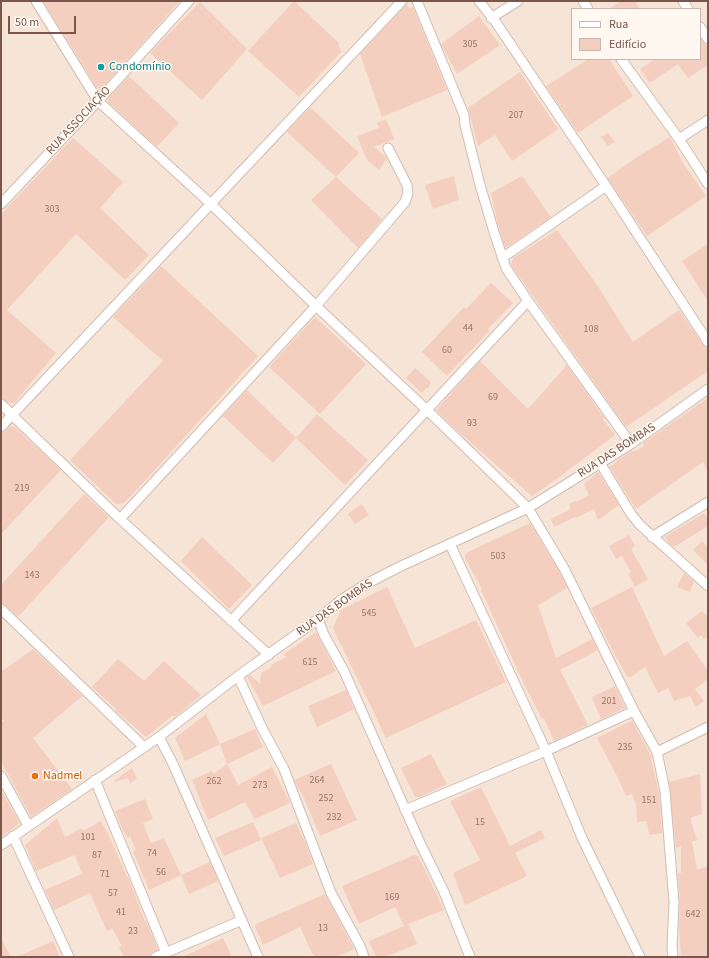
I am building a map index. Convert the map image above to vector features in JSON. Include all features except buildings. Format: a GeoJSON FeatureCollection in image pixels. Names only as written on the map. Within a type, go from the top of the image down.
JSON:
{"type":"FeatureCollection","features":[{"type":"Feature","properties":{"kind":"street"},"geometry":{"type":"LineString","coordinates":[[36,1],[98,101],[211,204],[528,508],[568,576],[634,711],[656,752],[665,791],[674,902],[673,957]]}},
{"type":"Feature","properties":{"kind":"street","name":"RUA ASSOCIAÇÃO"},"geometry":{"type":"LineString","coordinates":[[1,204],[189,1]]}},
{"type":"Feature","properties":{"kind":"street"},"geometry":{"type":"LineString","coordinates":[[1,427],[402,1]]}},
{"type":"Feature","properties":{"kind":"street"},"geometry":{"type":"LineString","coordinates":[[416,1],[464,115],[465,125],[480,185],[506,268],[631,444]]}},
{"type":"Feature","properties":{"kind":"street"},"geometry":{"type":"LineString","coordinates":[[479,1],[606,186],[708,342]]}},
{"type":"Feature","properties":{"kind":"street"},"geometry":{"type":"LineString","coordinates":[[492,18],[518,1]]}},
{"type":"Feature","properties":{"kind":"street"},"geometry":{"type":"LineString","coordinates":[[622,60],[679,139],[708,184]]}},
{"type":"Feature","properties":{"kind":"street"},"geometry":{"type":"LineString","coordinates":[[679,139],[708,120]]}},
{"type":"Feature","properties":{"kind":"street"},"geometry":{"type":"LineString","coordinates":[[120,518],[316,306],[405,202],[408,193],[407,185],[388,148]]}},
{"type":"Feature","properties":{"kind":"street"},"geometry":{"type":"LineString","coordinates":[[502,258],[606,186]]}},
{"type":"Feature","properties":{"kind":"street"},"geometry":{"type":"LineString","coordinates":[[231,621],[528,301]]}},
{"type":"Feature","properties":{"kind":"street","name":"RUA DAS BOMBAS"},"geometry":{"type":"LineString","coordinates":[[1,845],[144,747],[238,676],[269,655],[342,600],[368,583],[399,567],[528,508],[631,444],[708,389]]}},
{"type":"Feature","properties":{"kind":"street"},"geometry":{"type":"LineString","coordinates":[[1,404],[120,518],[269,655]]}},
{"type":"Feature","properties":{"kind":"street"},"geometry":{"type":"LineString","coordinates":[[600,463],[631,514],[652,536],[708,586]]}},
{"type":"Feature","properties":{"kind":"street"},"geometry":{"type":"LineString","coordinates":[[652,536],[708,502]]}},
{"type":"Feature","properties":{"kind":"street"},"geometry":{"type":"LineString","coordinates":[[450,544],[546,751],[582,838],[640,957]]}},
{"type":"Feature","properties":{"kind":"street"},"geometry":{"type":"LineString","coordinates":[[1,609],[144,747]]}},
{"type":"Feature","properties":{"kind":"street"},"geometry":{"type":"LineString","coordinates":[[318,619],[324,635],[344,671],[405,810],[444,892],[470,957]]}},
{"type":"Feature","properties":{"kind":"street"},"geometry":{"type":"LineString","coordinates":[[238,676],[262,728],[284,769],[331,893],[360,946],[364,957]]}},
{"type":"Feature","properties":{"kind":"street"},"geometry":{"type":"LineString","coordinates":[[405,810],[546,751],[634,711]]}},
{"type":"Feature","properties":{"kind":"street"},"geometry":{"type":"LineString","coordinates":[[656,752],[708,727]]}},
{"type":"Feature","properties":{"kind":"street"},"geometry":{"type":"LineString","coordinates":[[159,736],[173,764],[258,957]]}},
{"type":"Feature","properties":{"kind":"street"},"geometry":{"type":"LineString","coordinates":[[1,776],[28,826]]}},
{"type":"Feature","properties":{"kind":"street"},"geometry":{"type":"LineString","coordinates":[[95,780],[166,953]]}},
{"type":"Feature","properties":{"kind":"street"},"geometry":{"type":"LineString","coordinates":[[13,836],[69,957]]}},
{"type":"Feature","properties":{"kind":"street"},"geometry":{"type":"LineString","coordinates":[[156,957],[242,920]]}},
{"type":"Feature","properties":{"kind":"shaded area"},"geometry":{"type":"Polygon","coordinates":[[[1,1],[708,1],[708,957],[1,957],[1,1]]]}},
{"type":"Feature","properties":{"kind":"place","name":"Condomínio"},"geometry":{"type":"Point","coordinates":[101,67]}},
{"type":"Feature","properties":{"kind":"place","name":"Nadmel"},"geometry":{"type":"Point","coordinates":[35,776]}}]}
